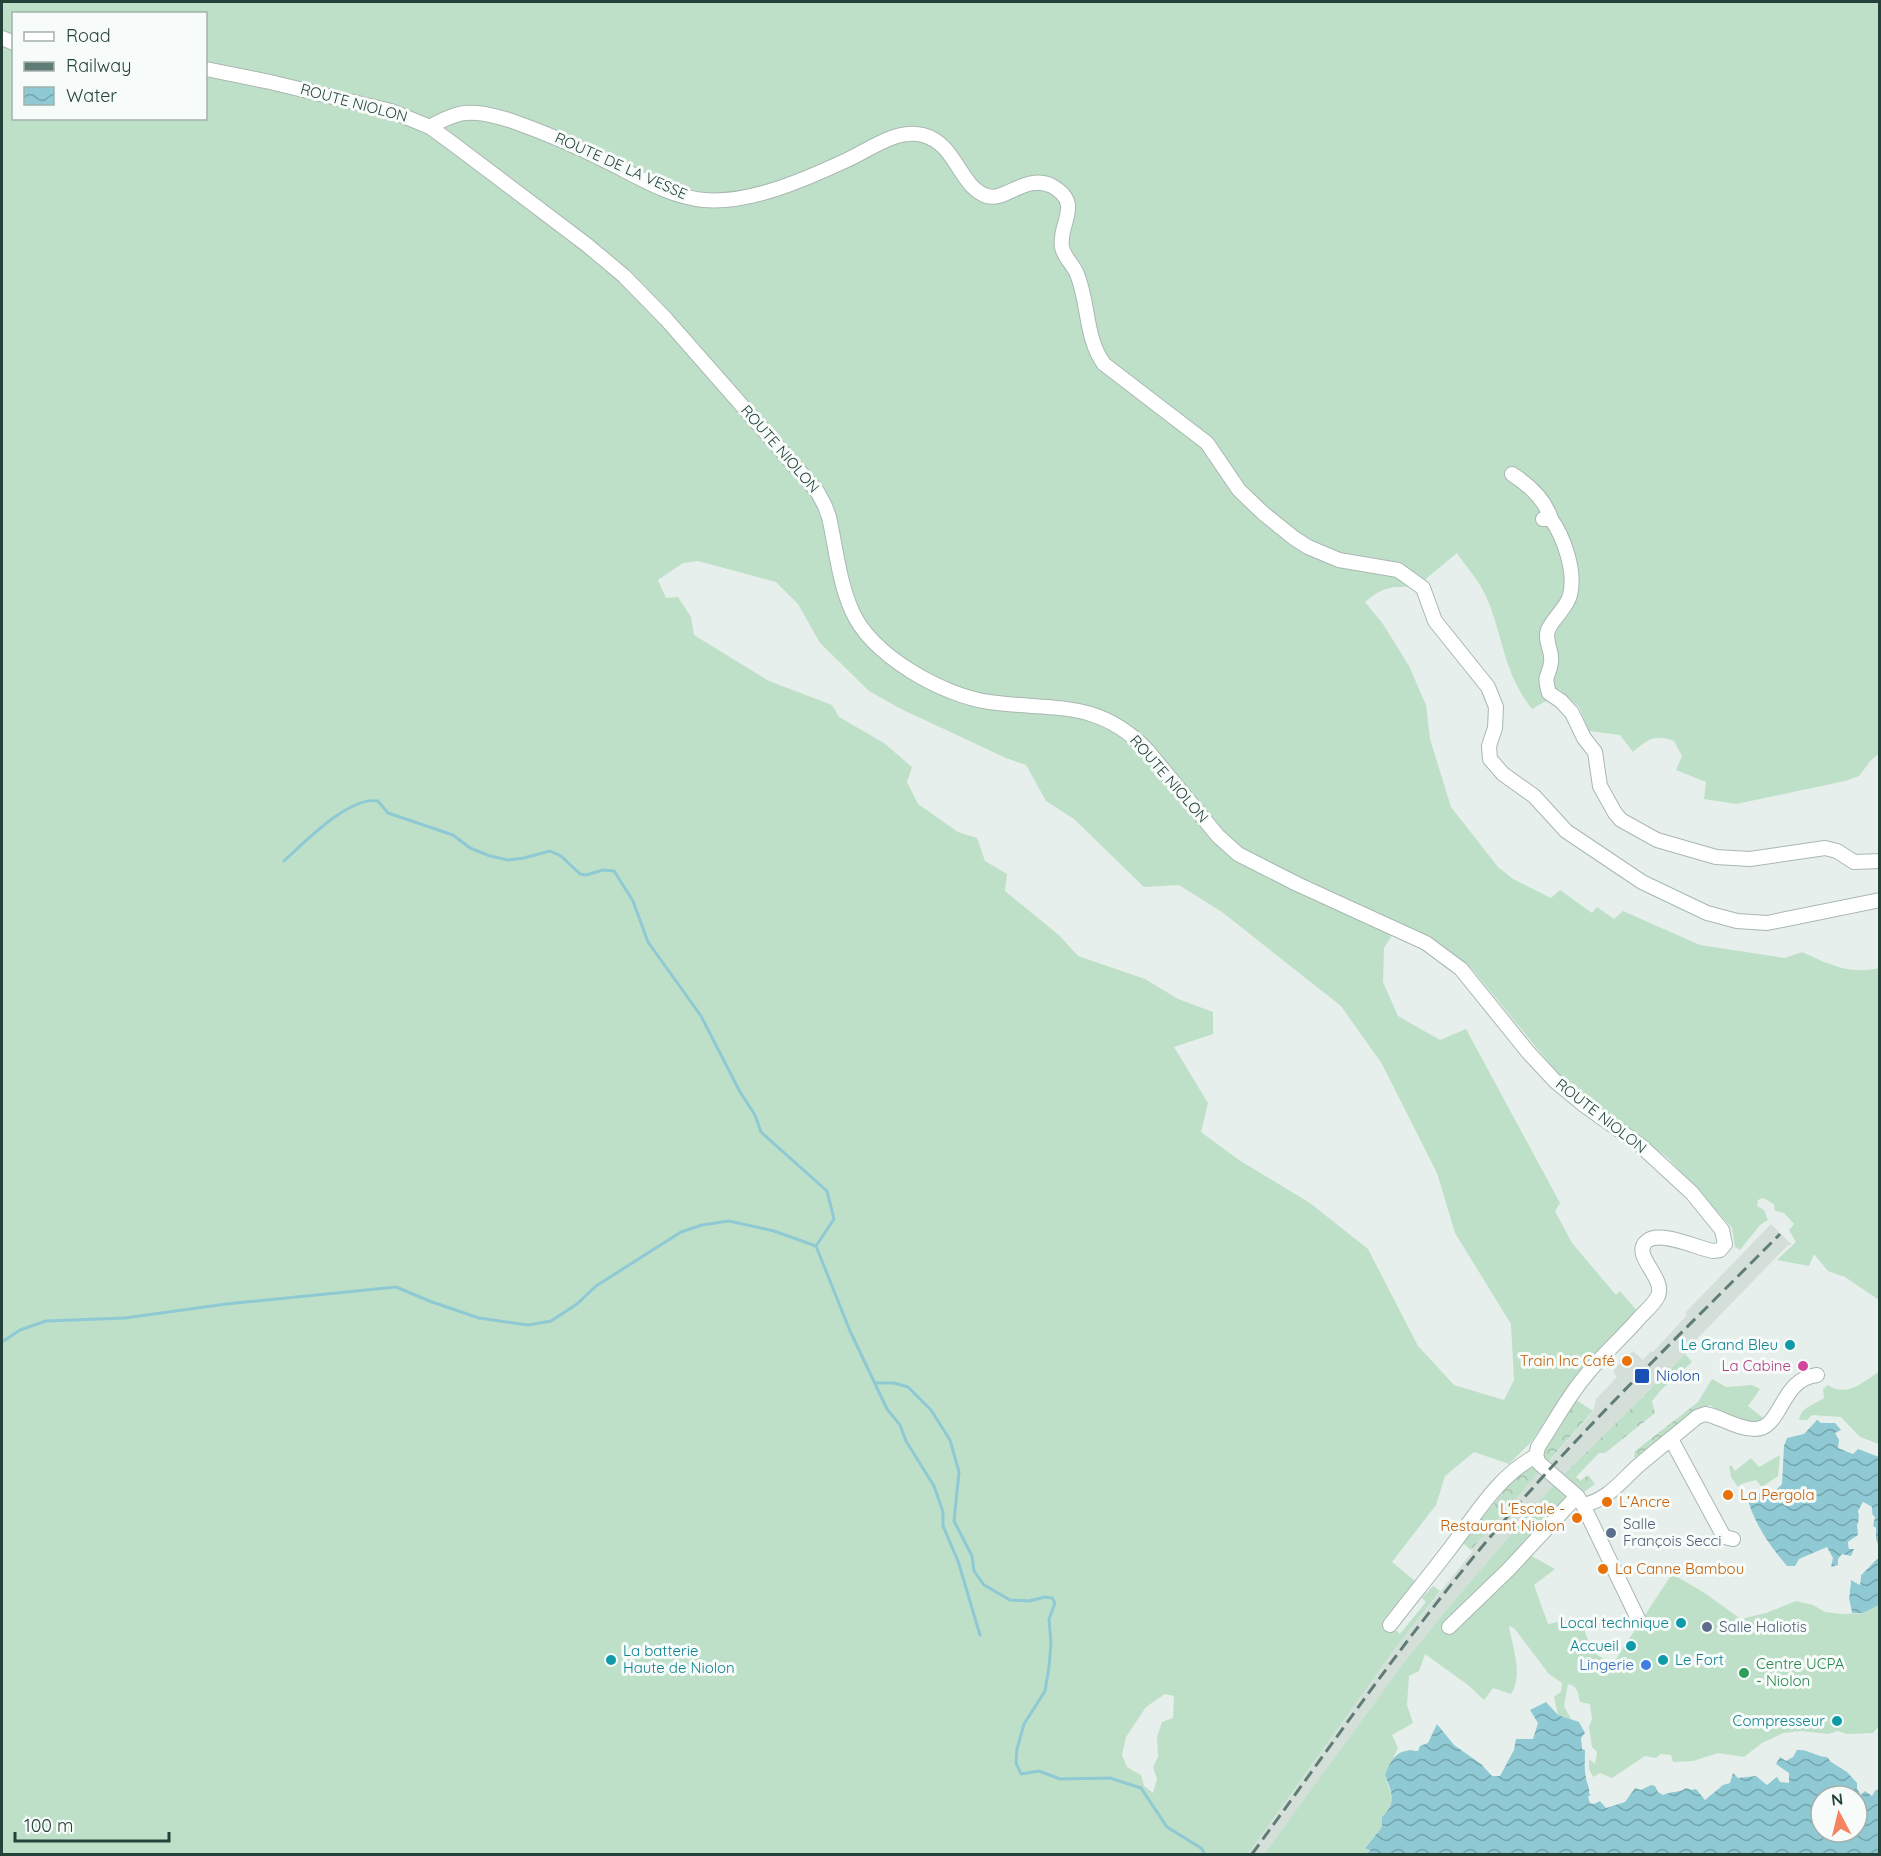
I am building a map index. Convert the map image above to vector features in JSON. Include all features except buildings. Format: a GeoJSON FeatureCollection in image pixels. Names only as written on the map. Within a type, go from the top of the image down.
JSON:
{"type":"FeatureCollection","features":[{"type":"Feature","properties":{"kind":"street","name":"ROUTE NIOLON"},"geometry":{"type":"LineString","coordinates":[[207,69],[373,106],[412,118],[430,127],[587,245],[624,276],[666,320],[817,491],[825,506],[846,597],[853,614],[871,639],[884,651],[910,669],[956,693],[987,701],[1070,708],[1104,718],[1117,725],[1147,750],[1218,836],[1238,854],[1426,943],[1446,956],[1471,980],[1528,1052],[1555,1081],[1657,1160],[1692,1193],[1719,1225],[1725,1237],[1725,1244],[1717,1251],[1668,1238],[1651,1239],[1646,1242],[1642,1247],[1643,1256],[1658,1283],[1658,1296],[1585,1376],[1538,1447],[1536,1456]]}},
{"type":"Feature","properties":{"kind":"street","name":"ROUTE DE LA VESSE"},"geometry":{"type":"LineString","coordinates":[[430,127],[460,114],[499,116],[562,141],[668,190],[703,200],[743,197],[774,189],[808,177],[900,135],[919,134],[936,140],[944,147],[971,184],[984,195],[995,196],[1032,183],[1051,186],[1065,198],[1068,207],[1061,245],[1080,281],[1091,336],[1099,358],[1114,374],[1207,443],[1239,490],[1294,538],[1308,547],[1339,560],[1398,570],[1423,588],[1435,621],[1488,687],[1496,707],[1495,728],[1489,746],[1490,759],[1503,774],[1534,796],[1566,831],[1642,882],[1707,913],[1737,921],[1767,923],[1880,900]]}},
{"type":"Feature","properties":{"kind":"street"},"geometry":{"type":"LineString","coordinates":[[1202,439],[1218,444]]}},
{"type":"Feature","properties":{"kind":"street"},"geometry":{"type":"LineString","coordinates":[[1512,474],[1527,484],[1539,497],[1548,510],[1547,519],[1569,556],[1570,595],[1549,628],[1546,638],[1552,661],[1545,680],[1549,693],[1561,700],[1572,713],[1584,738],[1595,752],[1600,786],[1621,819],[1657,840],[1716,857],[1750,859],[1825,848],[1837,851],[1854,861],[1880,861]]}},
{"type":"Feature","properties":{"kind":"street"},"geometry":{"type":"LineString","coordinates":[[1449,1627],[1580,1501],[1595,1502],[1610,1494],[1639,1465],[1697,1417],[1705,1414],[1747,1428],[1762,1428],[1773,1417],[1794,1384],[1816,1375]]}},
{"type":"Feature","properties":{"kind":"street"},"geometry":{"type":"LineString","coordinates":[[1671,1439],[1725,1537],[1733,1539]]}},
{"type":"Feature","properties":{"kind":"street"},"geometry":{"type":"LineString","coordinates":[[1390,1625],[1475,1514],[1506,1478],[1536,1456],[1539,1463],[1580,1501],[1640,1623]]}},
{"type":"Feature","properties":{"kind":"shaded area"},"geometry":{"type":"Polygon","coordinates":[[[1771,1224],[1792,1245],[1788,1245],[1691,1345],[1692,1347],[1560,1478],[1546,1465],[1593,1412],[1596,1399],[1617,1377],[1613,1372],[1618,1365],[1633,1351],[1643,1360],[1651,1351],[1653,1352],[1687,1315],[1685,1313],[1771,1224]]]}},
{"type":"Feature","properties":{"kind":"shaded area"},"geometry":{"type":"Polygon","coordinates":[[[1541,1470],[1555,1483],[1405,1661],[1264,1854],[1248,1854],[1394,1650],[1472,1552],[1471,1550],[1541,1470]]]}},
{"type":"Feature","properties":{"kind":"green space"},"geometry":{"type":"Polygon","coordinates":[[[2,2],[1879,2],[1879,754],[1872,759],[1859,776],[1845,781],[1736,804],[1704,799],[1706,782],[1676,770],[1682,756],[1674,741],[1662,738],[1652,739],[1633,752],[1620,735],[1589,731],[1579,707],[1559,689],[1548,700],[1532,709],[1510,670],[1485,595],[1457,553],[1416,587],[1389,588],[1365,602],[1383,624],[1409,666],[1426,705],[1430,739],[1451,807],[1498,867],[1513,879],[1551,898],[1560,890],[1592,913],[1597,907],[1614,919],[1623,911],[1700,945],[1785,958],[1802,952],[1848,969],[1879,968],[1879,1300],[1845,1277],[1828,1271],[1814,1254],[1809,1266],[1777,1260],[1796,1242],[1789,1230],[1794,1224],[1784,1213],[1775,1211],[1774,1204],[1763,1198],[1758,1200],[1757,1206],[1764,1210],[1768,1220],[1760,1225],[1740,1250],[1735,1247],[1732,1228],[1668,1158],[1563,1080],[1472,969],[1437,942],[1398,926],[1384,948],[1383,982],[1398,1016],[1440,1040],[1466,1029],[1560,1203],[1555,1211],[1572,1243],[1616,1295],[1620,1291],[1638,1312],[1581,1369],[1531,1442],[1509,1464],[1474,1452],[1445,1476],[1436,1505],[1392,1562],[1415,1581],[1384,1619],[1400,1634],[1426,1602],[1422,1598],[1433,1586],[1440,1591],[1394,1650],[1248,1854],[2,1854],[2,2]],[[698,561],[683,563],[658,580],[666,598],[678,597],[691,617],[694,635],[769,681],[832,705],[839,717],[884,743],[912,767],[907,782],[918,804],[958,832],[977,838],[985,861],[1007,874],[1005,891],[1060,936],[1078,956],[1145,979],[1178,999],[1213,1012],[1213,1034],[1174,1047],[1208,1103],[1201,1132],[1239,1160],[1310,1203],[1368,1249],[1418,1346],[1454,1385],[1504,1400],[1514,1380],[1511,1324],[1455,1233],[1437,1173],[1382,1064],[1341,1006],[1222,912],[1179,885],[1144,887],[1074,819],[1046,801],[1026,765],[901,709],[869,691],[820,643],[798,604],[776,582],[698,561]],[[1165,1694],[1146,1707],[1126,1737],[1122,1755],[1127,1767],[1141,1775],[1144,1786],[1153,1793],[1157,1779],[1153,1767],[1158,1757],[1157,1737],[1162,1722],[1173,1718],[1174,1696],[1165,1694]]]}},
{"type":"Feature","properties":{"kind":"green space"},"geometry":{"type":"Polygon","coordinates":[[[1685,1354],[1692,1362],[1652,1401],[1642,1397],[1685,1354]]]}},
{"type":"Feature","properties":{"kind":"green space"},"geometry":{"type":"Polygon","coordinates":[[[1879,1372],[1879,1444],[1860,1437],[1841,1417],[1812,1415],[1807,1420],[1799,1420],[1805,1409],[1824,1398],[1823,1389],[1828,1385],[1835,1389],[1848,1389],[1879,1372]]]}},
{"type":"Feature","properties":{"kind":"green space"},"geometry":{"type":"Polygon","coordinates":[[[1712,1379],[1726,1387],[1752,1385],[1760,1389],[1748,1406],[1767,1421],[1753,1425],[1728,1417],[1710,1405],[1702,1408],[1698,1402],[1712,1379]]]}},
{"type":"Feature","properties":{"kind":"green space"},"geometry":{"type":"Polygon","coordinates":[[[1642,1397],[1652,1401],[1655,1413],[1605,1453],[1599,1453],[1576,1477],[1580,1481],[1588,1475],[1595,1484],[1580,1495],[1560,1478],[1642,1397]]]}},
{"type":"Feature","properties":{"kind":"green space"},"geometry":{"type":"Polygon","coordinates":[[[1576,1400],[1593,1411],[1547,1463],[1542,1453],[1576,1400]]]}},
{"type":"Feature","properties":{"kind":"green space"},"geometry":{"type":"Polygon","coordinates":[[[1698,1402],[1702,1408],[1642,1456],[1634,1457],[1635,1451],[1698,1402]]]}},
{"type":"Feature","properties":{"kind":"green space"},"geometry":{"type":"Polygon","coordinates":[[[1780,1455],[1778,1476],[1762,1487],[1756,1480],[1738,1487],[1731,1477],[1729,1466],[1731,1465],[1735,1471],[1751,1458],[1759,1467],[1780,1455]]]}},
{"type":"Feature","properties":{"kind":"green space"},"geometry":{"type":"Polygon","coordinates":[[[1537,1467],[1541,1470],[1471,1550],[1462,1542],[1503,1493],[1509,1481],[1522,1470],[1537,1467]]]}},
{"type":"Feature","properties":{"kind":"green space"},"geometry":{"type":"Polygon","coordinates":[[[1555,1483],[1571,1497],[1521,1550],[1555,1569],[1534,1585],[1548,1624],[1580,1618],[1592,1651],[1612,1665],[1672,1574],[1703,1592],[1741,1619],[1766,1613],[1796,1601],[1813,1605],[1825,1612],[1842,1614],[1863,1613],[1879,1605],[1878,1727],[1873,1733],[1847,1734],[1838,1731],[1828,1734],[1802,1731],[1783,1733],[1762,1743],[1744,1757],[1718,1753],[1693,1761],[1673,1762],[1671,1755],[1661,1754],[1656,1758],[1645,1756],[1612,1778],[1600,1773],[1593,1777],[1589,1769],[1589,1759],[1595,1764],[1597,1752],[1592,1747],[1589,1727],[1592,1719],[1590,1704],[1580,1702],[1576,1688],[1568,1684],[1564,1706],[1571,1719],[1558,1715],[1554,1697],[1561,1692],[1562,1683],[1549,1674],[1514,1628],[1509,1626],[1517,1669],[1517,1678],[1511,1694],[1493,1688],[1484,1700],[1468,1685],[1425,1654],[1419,1671],[1409,1676],[1407,1705],[1413,1723],[1392,1735],[1398,1748],[1385,1775],[1392,1798],[1382,1827],[1365,1847],[1371,1851],[1365,1854],[1264,1854],[1405,1661],[1555,1483]]]}},
{"type":"Feature","properties":{"kind":"water"},"geometry":{"type":"Polygon","coordinates":[[[1817,1420],[1821,1423],[1835,1423],[1841,1430],[1835,1433],[1839,1440],[1838,1448],[1853,1454],[1858,1449],[1879,1457],[1879,1548],[1876,1528],[1873,1526],[1872,1507],[1863,1502],[1859,1514],[1858,1535],[1848,1542],[1849,1549],[1855,1549],[1851,1556],[1842,1554],[1838,1559],[1838,1565],[1831,1567],[1833,1558],[1827,1547],[1799,1559],[1795,1566],[1787,1566],[1763,1533],[1747,1497],[1756,1492],[1769,1497],[1782,1484],[1784,1446],[1787,1438],[1804,1434],[1817,1420]]]}},
{"type":"Feature","properties":{"kind":"water"},"geometry":{"type":"Polygon","coordinates":[[[1879,1557],[1879,1605],[1863,1613],[1852,1613],[1849,1599],[1851,1580],[1860,1585],[1861,1575],[1879,1557]]]}},
{"type":"Feature","properties":{"kind":"water"},"geometry":{"type":"Polygon","coordinates":[[[1546,1702],[1558,1715],[1579,1722],[1585,1733],[1581,1738],[1582,1749],[1585,1750],[1585,1775],[1589,1794],[1591,1794],[1588,1797],[1590,1803],[1600,1801],[1606,1808],[1625,1802],[1635,1788],[1641,1790],[1651,1785],[1663,1795],[1686,1788],[1696,1789],[1705,1800],[1723,1785],[1730,1783],[1733,1773],[1738,1778],[1756,1776],[1767,1785],[1777,1777],[1780,1782],[1789,1783],[1789,1773],[1776,1764],[1780,1757],[1786,1761],[1793,1757],[1797,1750],[1827,1757],[1847,1772],[1857,1784],[1809,1784],[1809,1844],[1869,1844],[1869,1794],[1872,1796],[1879,1789],[1879,1854],[1365,1854],[1371,1851],[1365,1848],[1382,1827],[1382,1817],[1390,1807],[1392,1798],[1385,1775],[1390,1763],[1397,1755],[1405,1751],[1418,1751],[1420,1746],[1428,1743],[1437,1724],[1454,1745],[1481,1764],[1492,1776],[1500,1776],[1514,1750],[1516,1739],[1533,1739],[1538,1723],[1530,1710],[1546,1702]]]}},
{"type":"Feature","properties":{"kind":"pier"},"geometry":{"type":"Polygon","coordinates":[[[1863,1502],[1872,1507],[1872,1514],[1875,1517],[1873,1526],[1876,1528],[1876,1539],[1880,1551],[1875,1547],[1873,1540],[1873,1530],[1870,1526],[1872,1518],[1869,1515],[1869,1509],[1864,1506],[1861,1512],[1863,1523],[1861,1536],[1851,1543],[1851,1546],[1858,1550],[1851,1559],[1854,1549],[1849,1549],[1848,1542],[1858,1535],[1857,1524],[1860,1523],[1858,1511],[1863,1502]]]}},
{"type":"Feature","properties":{"kind":"pier"},"geometry":{"type":"Polygon","coordinates":[[[1877,1554],[1880,1554],[1879,1557],[1861,1575],[1860,1585],[1851,1580],[1849,1599],[1852,1613],[1849,1613],[1846,1599],[1848,1579],[1852,1577],[1858,1580],[1859,1573],[1877,1554]]]}},
{"type":"Feature","properties":{"kind":"waterway"},"geometry":{"type":"LineString","coordinates":[[284,861],[315,832],[341,813],[366,801],[378,801],[388,813],[453,835],[470,848],[490,856],[508,860],[550,851],[561,856],[580,874],[586,875],[603,870],[614,871],[633,901],[648,942],[701,1016],[740,1092],[755,1115],[761,1132],[827,1191],[834,1219],[816,1246],[850,1331],[887,1409],[900,1425],[906,1441],[934,1486],[943,1512],[943,1526],[958,1561],[980,1635]]}},
{"type":"Feature","properties":{"kind":"waterway"},"geometry":{"type":"LineString","coordinates":[[2,1342],[20,1330],[46,1321],[125,1318],[226,1304],[396,1287],[479,1318],[528,1325],[551,1321],[577,1304],[596,1286],[681,1232],[702,1225],[729,1221],[774,1231],[816,1246]]}},
{"type":"Feature","properties":{"kind":"waterway"},"geometry":{"type":"LineString","coordinates":[[875,1383],[894,1383],[908,1387],[931,1410],[950,1440],[959,1472],[954,1521],[972,1556],[974,1571],[984,1585],[1010,1600],[1029,1601],[1045,1597],[1052,1598],[1055,1603],[1049,1619],[1051,1643],[1045,1691],[1024,1724],[1017,1749],[1016,1763],[1021,1774],[1039,1771],[1060,1779],[1110,1778],[1141,1788],[1167,1827],[1201,1848],[1205,1854]]}},
{"type":"Feature","properties":{"kind":"railway"},"geometry":{"type":"LineString","coordinates":[[1252,1854],[1395,1657],[1486,1542],[1593,1423],[1780,1234]]}},
{"type":"Feature","properties":{"kind":"place","name":"Le Grand Bleu"},"geometry":{"type":"Point","coordinates":[1790,1345]}},
{"type":"Feature","properties":{"kind":"place","name":"Train Inc Café"},"geometry":{"type":"Point","coordinates":[1627,1361]}},
{"type":"Feature","properties":{"kind":"place","name":"La Cabine"},"geometry":{"type":"Point","coordinates":[1803,1366]}},
{"type":"Feature","properties":{"kind":"place","name":"Niolon"},"geometry":{"type":"Point","coordinates":[1642,1376]}},
{"type":"Feature","properties":{"kind":"place","name":"La Pergola"},"geometry":{"type":"Point","coordinates":[1728,1495]}},
{"type":"Feature","properties":{"kind":"place","name":"L’Ancre"},"geometry":{"type":"Point","coordinates":[1607,1502]}},
{"type":"Feature","properties":{"kind":"place","name":"L'Escale - Restaurant Niolon"},"geometry":{"type":"Point","coordinates":[1577,1518]}},
{"type":"Feature","properties":{"kind":"place","name":"Salle François Secci"},"geometry":{"type":"Point","coordinates":[1611,1533]}},
{"type":"Feature","properties":{"kind":"place","name":"La Canne Bambou"},"geometry":{"type":"Point","coordinates":[1603,1569]}},
{"type":"Feature","properties":{"kind":"place","name":"Local technique"},"geometry":{"type":"Point","coordinates":[1681,1623]}},
{"type":"Feature","properties":{"kind":"place","name":"Salle Haliotis"},"geometry":{"type":"Point","coordinates":[1707,1627]}},
{"type":"Feature","properties":{"kind":"place","name":"Accueil"},"geometry":{"type":"Point","coordinates":[1631,1646]}},
{"type":"Feature","properties":{"kind":"place","name":"La batterie Haute de Niolon"},"geometry":{"type":"Point","coordinates":[611,1660]}},
{"type":"Feature","properties":{"kind":"place","name":"Le Fort"},"geometry":{"type":"Point","coordinates":[1663,1660]}},
{"type":"Feature","properties":{"kind":"place","name":"Lingerie"},"geometry":{"type":"Point","coordinates":[1646,1665]}},
{"type":"Feature","properties":{"kind":"place","name":"Centre UCPA - Niolon"},"geometry":{"type":"Point","coordinates":[1744,1673]}},
{"type":"Feature","properties":{"kind":"place","name":"Compresseur"},"geometry":{"type":"Point","coordinates":[1837,1721]}}]}
